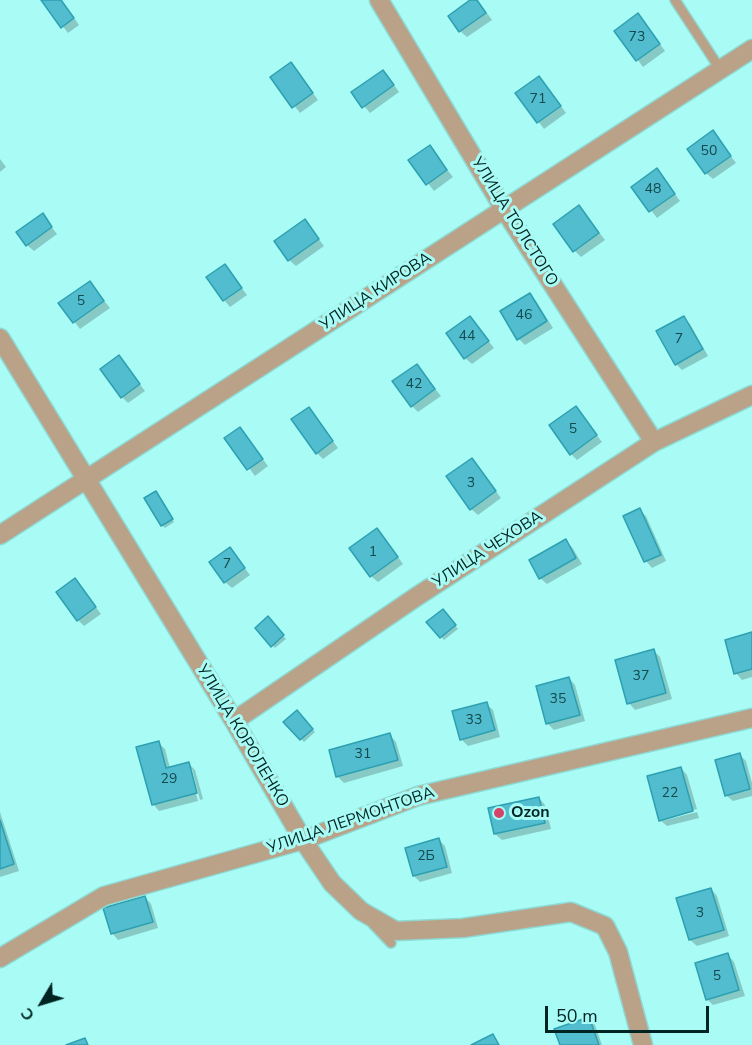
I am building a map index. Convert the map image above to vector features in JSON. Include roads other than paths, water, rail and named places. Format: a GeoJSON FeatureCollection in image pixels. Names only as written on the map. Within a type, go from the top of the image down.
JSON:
{"type":"FeatureCollection","features":[{"type":"Feature","properties":{"kind":"street","name":"УЛИЦА ТОЛСТОГО"},"geometry":{"type":"LineString","coordinates":[[379,0],[504,209],[654,442]]}},
{"type":"Feature","properties":{"kind":"street","name":"УЛИЦА КИРОВА"},"geometry":{"type":"LineString","coordinates":[[0,535],[752,49]]}},
{"type":"Feature","properties":{"kind":"street","name":"УЛИЦА КОРОЛЕНКО"},"geometry":{"type":"LineString","coordinates":[[0,338],[234,721],[303,840],[332,883],[361,911],[396,931],[463,928],[571,912],[605,926],[618,952],[643,1045]]}},
{"type":"Feature","properties":{"kind":"street","name":"УЛИЦА ЧЕХОВА"},"geometry":{"type":"LineString","coordinates":[[234,721],[416,597],[654,442],[752,395]]}},
{"type":"Feature","properties":{"kind":"street","name":"УЛИЦА ЛЕРМОНТОВА"},"geometry":{"type":"LineString","coordinates":[[0,958],[104,896],[303,840],[418,796],[752,717]]}},
{"type":"Feature","properties":{"kind":"lane"},"geometry":{"type":"LineString","coordinates":[[675,0],[720,69]]}},
{"type":"Feature","properties":{"kind":"lane"},"geometry":{"type":"LineString","coordinates":[[361,911],[391,943]]}},
{"type":"Feature","properties":{"kind":"place","name":"Ozon"},"geometry":{"type":"Point","coordinates":[499,813]}}]}
